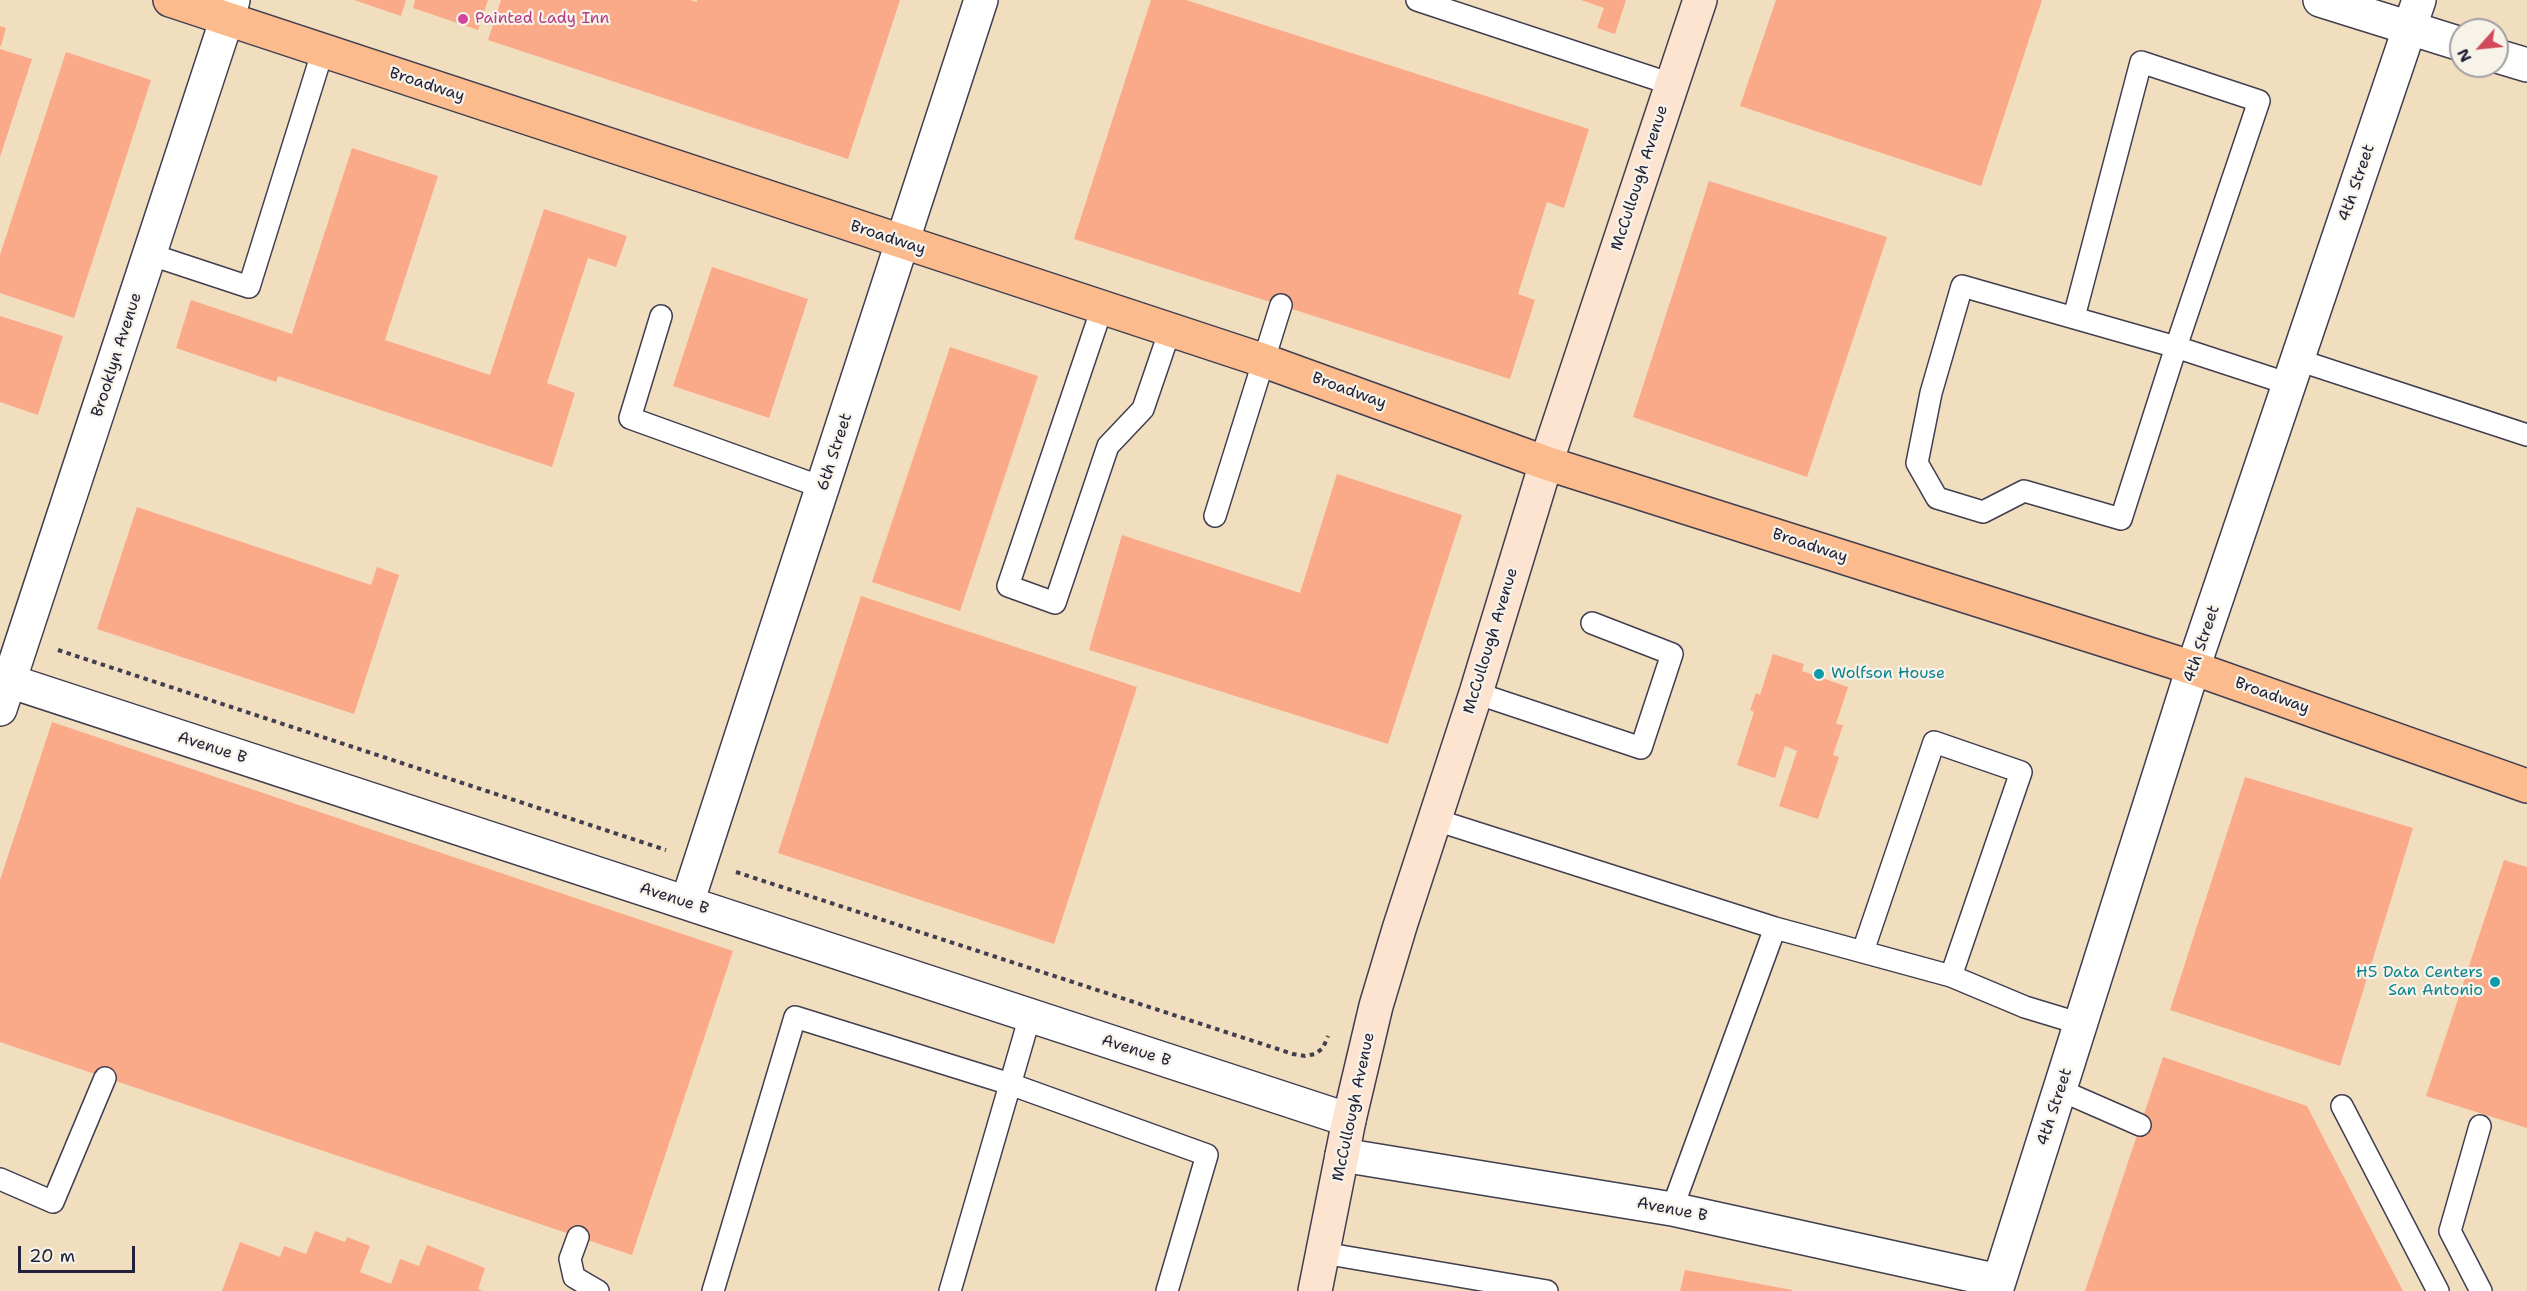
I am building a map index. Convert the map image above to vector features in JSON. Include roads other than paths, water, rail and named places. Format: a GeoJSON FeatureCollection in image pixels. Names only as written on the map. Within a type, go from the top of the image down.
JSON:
{"type":"FeatureCollection","features":[{"type":"Feature","properties":{"kind":"main road","name":"Broadway"},"geometry":{"type":"LineString","coordinates":[[170,0],[230,9],[323,50],[1262,360],[1546,463],[2193,668],[2527,786]]}},
{"type":"Feature","properties":{"kind":"main road","name":"McCullough Avenue"},"geometry":{"type":"LineString","coordinates":[[1315,1291],[1349,1120],[1376,1006],[1476,693],[1546,463],[1700,0]]}},
{"type":"Feature","properties":{"kind":"street","name":"6th Street"},"geometry":{"type":"LineString","coordinates":[[687,903],[981,0]]}},
{"type":"Feature","properties":{"kind":"street"},"geometry":{"type":"LineString","coordinates":[[2320,0],[2414,15],[2449,37]]}},
{"type":"Feature","properties":{"kind":"street","name":"Brooklyn Avenue"},"geometry":{"type":"LineString","coordinates":[[3,689],[230,9]]}},
{"type":"Feature","properties":{"kind":"street","name":"4th Street"},"geometry":{"type":"LineString","coordinates":[[1998,1286],[2193,668],[2414,15]]}},
{"type":"Feature","properties":{"kind":"street"},"geometry":{"type":"LineString","coordinates":[[2509,60],[2527,65]]}},
{"type":"Feature","properties":{"kind":"street","name":"Avenue B"},"geometry":{"type":"LineString","coordinates":[[3,689],[687,903],[1349,1120]]}},
{"type":"Feature","properties":{"kind":"street","name":"Avenue B"},"geometry":{"type":"LineString","coordinates":[[1342,1155],[1672,1209],[1935,1267],[1998,1286]]}},
{"type":"Feature","properties":{"kind":"lane"},"geometry":{"type":"LineString","coordinates":[[1423,1],[1671,84]]}},
{"type":"Feature","properties":{"kind":"lane"},"geometry":{"type":"LineString","coordinates":[[149,254],[249,287],[323,50]]}},
{"type":"Feature","properties":{"kind":"lane"},"geometry":{"type":"LineString","coordinates":[[2074,317],[2141,62],[2259,101],[2176,347],[2121,519],[2024,491],[1983,512],[1937,498],[1917,463],[1931,393],[1962,286],[2176,347],[2294,372],[2527,435]]}},
{"type":"Feature","properties":{"kind":"lane"},"geometry":{"type":"LineString","coordinates":[[1215,516],[1281,305]]}},
{"type":"Feature","properties":{"kind":"lane"},"geometry":{"type":"LineString","coordinates":[[1102,308],[1008,586],[1054,603],[1108,447],[1143,409],[1170,330]]}},
{"type":"Feature","properties":{"kind":"lane"},"geometry":{"type":"LineString","coordinates":[[661,316],[630,418],[824,488]]}},
{"type":"Feature","properties":{"kind":"lane"},"geometry":{"type":"LineString","coordinates":[[1476,693],[1641,748],[1672,654],[1592,623]]}},
{"type":"Feature","properties":{"kind":"lane"},"geometry":{"type":"LineString","coordinates":[[1863,951],[1934,742],[2021,772],[1951,976]]}},
{"type":"Feature","properties":{"kind":"lane"},"geometry":{"type":"LineString","coordinates":[[1436,820],[1775,928],[1951,976],[2025,1007],[2081,1024]]}},
{"type":"Feature","properties":{"kind":"lane"},"geometry":{"type":"LineString","coordinates":[[1672,1209],[1775,928]]}},
{"type":"Feature","properties":{"kind":"lane"},"geometry":{"type":"LineString","coordinates":[[950,1291],[1030,1016]]}},
{"type":"Feature","properties":{"kind":"lane"},"geometry":{"type":"LineString","coordinates":[[713,1291],[795,1017],[1010,1084],[1208,1155],[1167,1291]]}},
{"type":"Feature","properties":{"kind":"lane"},"geometry":{"type":"LineString","coordinates":[[0,1179],[53,1202],[105,1078]]}},
{"type":"Feature","properties":{"kind":"lane"},"geometry":{"type":"LineString","coordinates":[[2060,1090],[2140,1125]]}},
{"type":"Feature","properties":{"kind":"lane"},"geometry":{"type":"LineString","coordinates":[[2343,1106],[2438,1291]]}},
{"type":"Feature","properties":{"kind":"lane"},"geometry":{"type":"LineString","coordinates":[[2480,1126],[2450,1231],[2481,1291]]}},
{"type":"Feature","properties":{"kind":"lane"},"geometry":{"type":"LineString","coordinates":[[578,1237],[570,1259],[574,1277],[598,1291]]}},
{"type":"Feature","properties":{"kind":"lane"},"geometry":{"type":"LineString","coordinates":[[1323,1253],[1547,1291]]}},
{"type":"Feature","properties":{"kind":"place","name":"Painted Lady Inn"},"geometry":{"type":"Point","coordinates":[463,19]}},
{"type":"Feature","properties":{"kind":"place","name":"Wolfson House"},"geometry":{"type":"Point","coordinates":[1819,674]}},
{"type":"Feature","properties":{"kind":"place","name":"H5 Data Centers San Antonio"},"geometry":{"type":"Point","coordinates":[2495,982]}}]}
